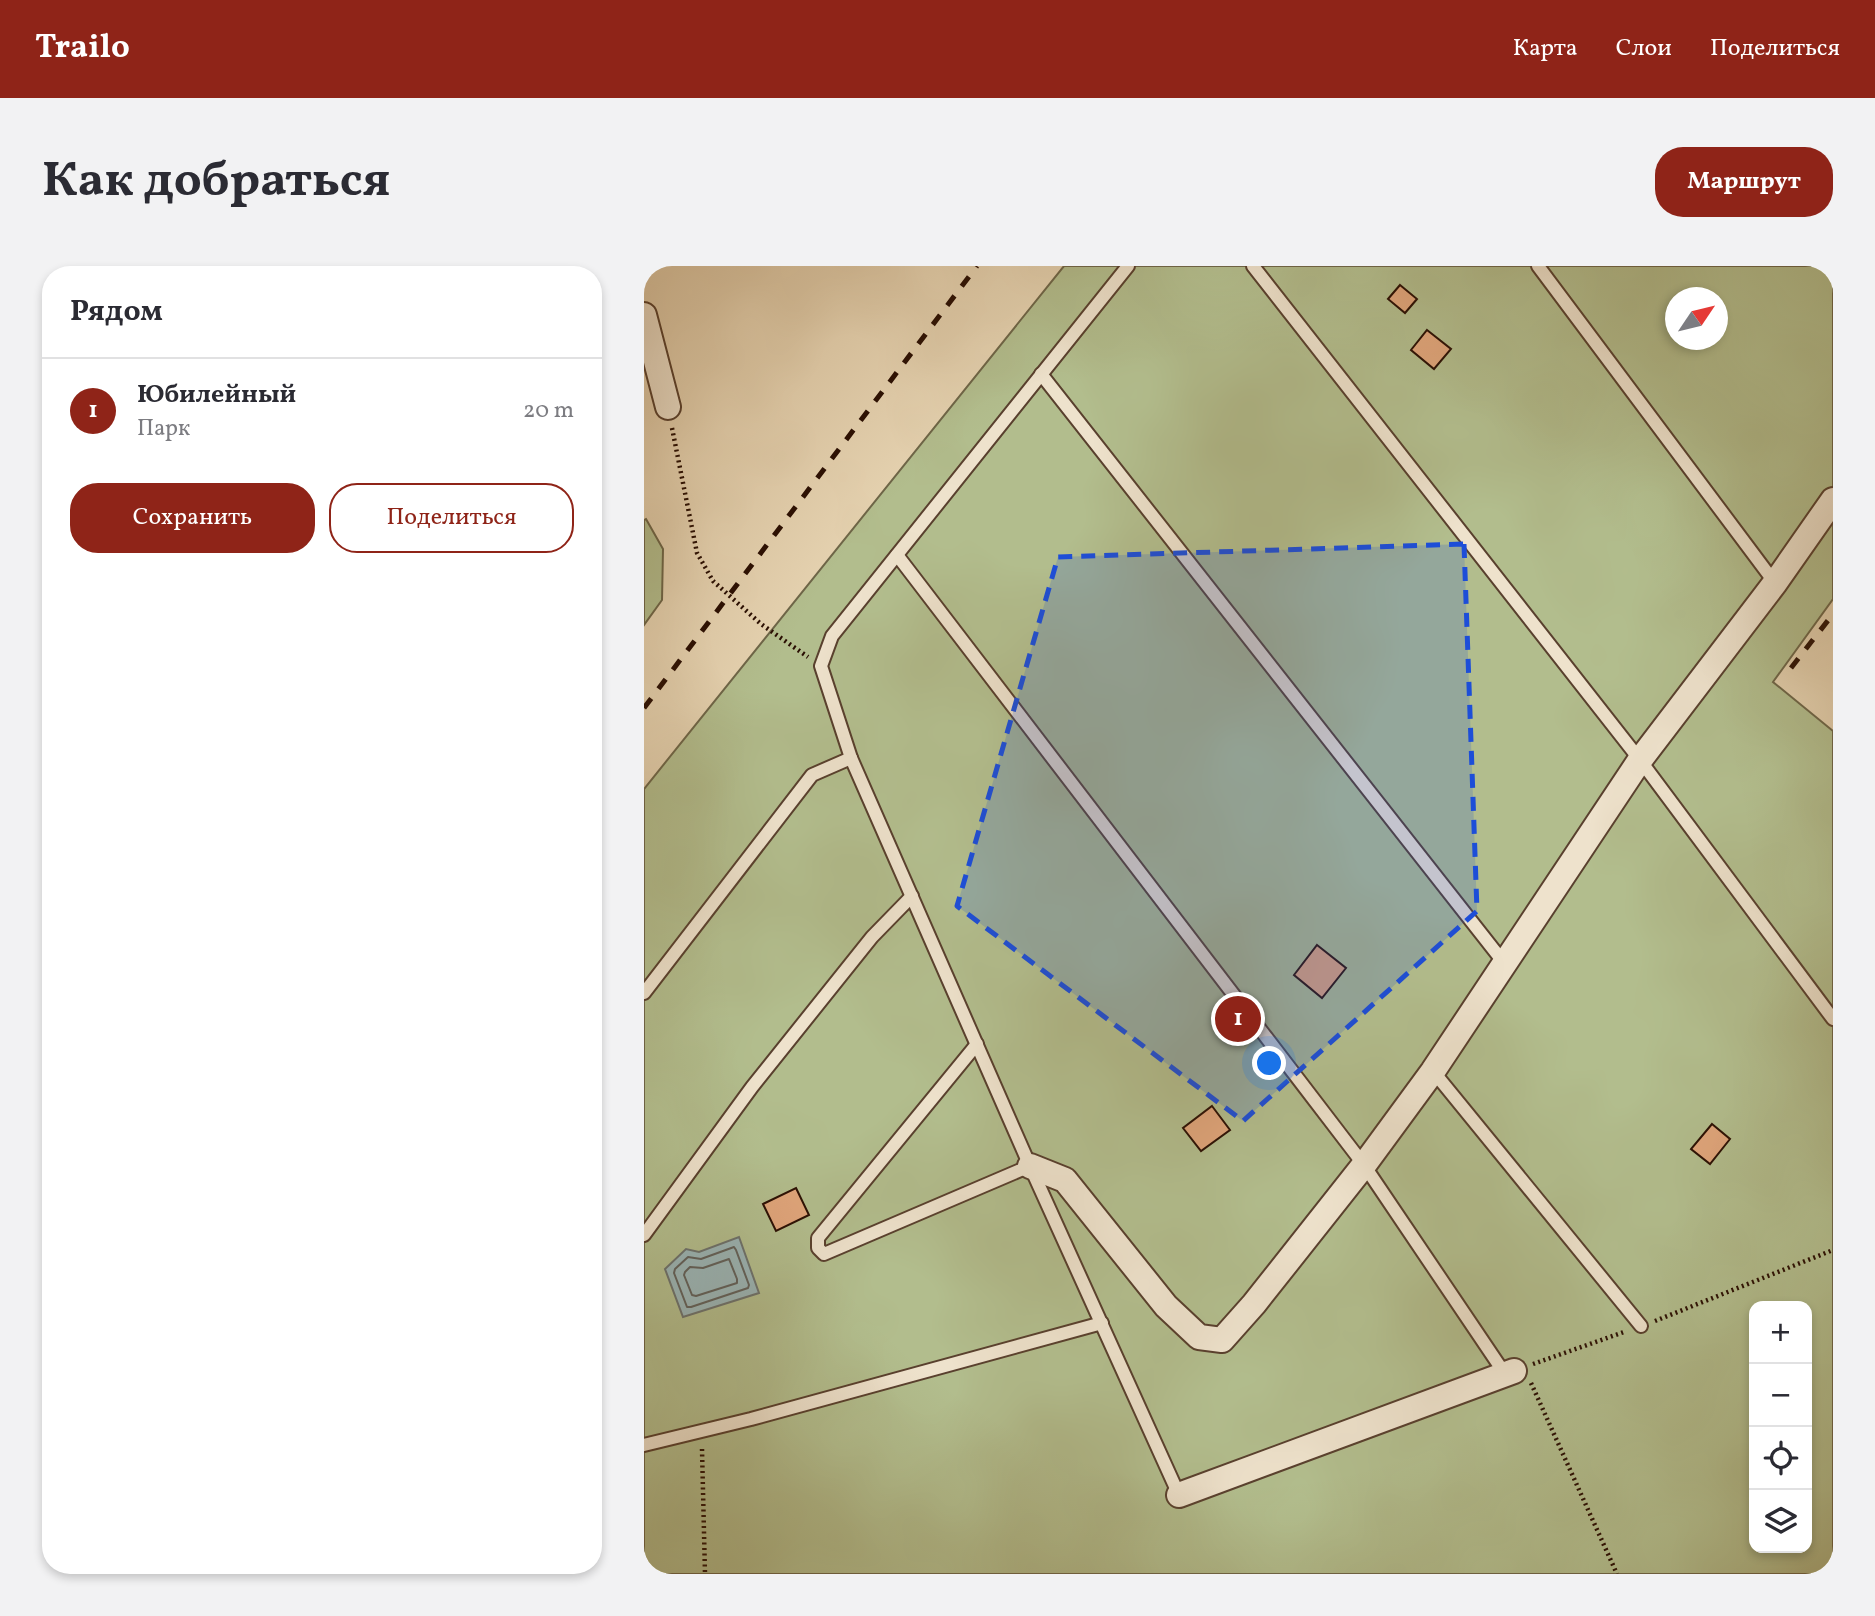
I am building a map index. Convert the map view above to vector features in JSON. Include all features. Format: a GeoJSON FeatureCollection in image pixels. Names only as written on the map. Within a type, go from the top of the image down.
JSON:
{"type":"FeatureCollection","features":[{"type":"Feature","properties":{"kind":"street"},"geometry":{"type":"LineString","coordinates":[[644,315],[668,407]]}},
{"type":"Feature","properties":{"kind":"street"},"geometry":{"type":"LineString","coordinates":[[1030,1166],[1065,1180],[1166,1306],[1199,1337],[1222,1340],[1254,1304],[1364,1165],[1433,1071],[1640,760],[1775,583],[1833,500]]}},
{"type":"Feature","properties":{"kind":"street"},"geometry":{"type":"LineString","coordinates":[[1179,1495],[1514,1371]]}},
{"type":"Feature","properties":{"kind":"lane"},"geometry":{"type":"LineString","coordinates":[[1128,266],[832,636],[821,666],[851,758],[1030,1166],[1179,1495]]}},
{"type":"Feature","properties":{"kind":"lane"},"geometry":{"type":"LineString","coordinates":[[1253,266],[1640,760],[1833,1019]]}},
{"type":"Feature","properties":{"kind":"lane"},"geometry":{"type":"LineString","coordinates":[[1538,266],[1775,583]]}},
{"type":"Feature","properties":{"kind":"lane"},"geometry":{"type":"LineString","coordinates":[[1041,374],[1505,964]]}},
{"type":"Feature","properties":{"kind":"lane"},"geometry":{"type":"LineString","coordinates":[[897,555],[1364,1165],[1514,1371]]}},
{"type":"Feature","properties":{"kind":"lane"},"geometry":{"type":"LineString","coordinates":[[644,993],[812,775],[851,758]]}},
{"type":"Feature","properties":{"kind":"lane"},"geometry":{"type":"LineString","coordinates":[[644,1235],[752,1087],[872,937],[912,896]]}},
{"type":"Feature","properties":{"kind":"lane"},"geometry":{"type":"LineString","coordinates":[[977,1044],[818,1238],[818,1248],[824,1254],[1030,1166]]}},
{"type":"Feature","properties":{"kind":"lane"},"geometry":{"type":"LineString","coordinates":[[1433,1071],[1641,1326]]}},
{"type":"Feature","properties":{"kind":"lane"},"geometry":{"type":"LineString","coordinates":[[644,1445],[1102,1323]]}},
{"type":"Feature","properties":{"kind":"path"},"geometry":{"type":"LineString","coordinates":[[668,407],[697,553],[707,571],[713,580],[761,624],[821,666]]}},
{"type":"Feature","properties":{"kind":"path"},"geometry":{"type":"LineString","coordinates":[[1617,1574],[1514,1371],[1641,1326],[1833,1250]]}},
{"type":"Feature","properties":{"kind":"path"},"geometry":{"type":"LineString","coordinates":[[701,1431],[705,1574]]}},
{"type":"Feature","properties":{"kind":"highlighted area"},"geometry":{"type":"Polygon","coordinates":[[[1464,544],[1477,911],[1243,1121],[957,906],[1058,557],[1464,544]]]}},
{"type":"Feature","properties":{"kind":"green space"},"geometry":{"type":"Polygon","coordinates":[[[1064,266],[1833,266],[1833,599],[1773,682],[1833,731],[1833,1574],[644,1574],[644,789],[1064,266]]]}},
{"type":"Feature","properties":{"kind":"green space"},"geometry":{"type":"Polygon","coordinates":[[[646,519],[663,549],[662,600],[644,625],[644,520],[646,519]]]}},
{"type":"Feature","properties":{"kind":"water"},"geometry":{"type":"Polygon","coordinates":[[[739,1237],[759,1293],[683,1317],[665,1269],[686,1249],[699,1252],[739,1237]]]}},
{"type":"Feature","properties":{"kind":"building"},"geometry":{"type":"Polygon","coordinates":[[[1400,285],[1417,299],[1405,313],[1388,299],[1400,285]]]}},
{"type":"Feature","properties":{"kind":"building"},"geometry":{"type":"Polygon","coordinates":[[[1427,330],[1451,349],[1434,369],[1411,350],[1427,330]]]}},
{"type":"Feature","properties":{"kind":"building"},"geometry":{"type":"Polygon","coordinates":[[[1317,945],[1346,968],[1322,998],[1294,975],[1317,945]]]}},
{"type":"Feature","properties":{"kind":"building"},"geometry":{"type":"Polygon","coordinates":[[[1212,1106],[1230,1130],[1201,1151],[1183,1128],[1212,1106]]]}},
{"type":"Feature","properties":{"kind":"building"},"geometry":{"type":"Polygon","coordinates":[[[1712,1124],[1730,1139],[1710,1164],[1691,1149],[1712,1124]]]}},
{"type":"Feature","properties":{"kind":"building"},"geometry":{"type":"Polygon","coordinates":[[[796,1188],[809,1215],[776,1231],[763,1204],[796,1188]]]}},
{"type":"Feature","properties":{"kind":"railway"},"geometry":{"type":"LineString","coordinates":[[644,708],[977,266]]}},
{"type":"Feature","properties":{"kind":"railway"},"geometry":{"type":"LineString","coordinates":[[1791,668],[1833,614]]}},
{"type":"Feature","properties":{"kind":"place","name":"Юбилейный"},"geometry":{"type":"Point","coordinates":[1238,1019]}}]}
